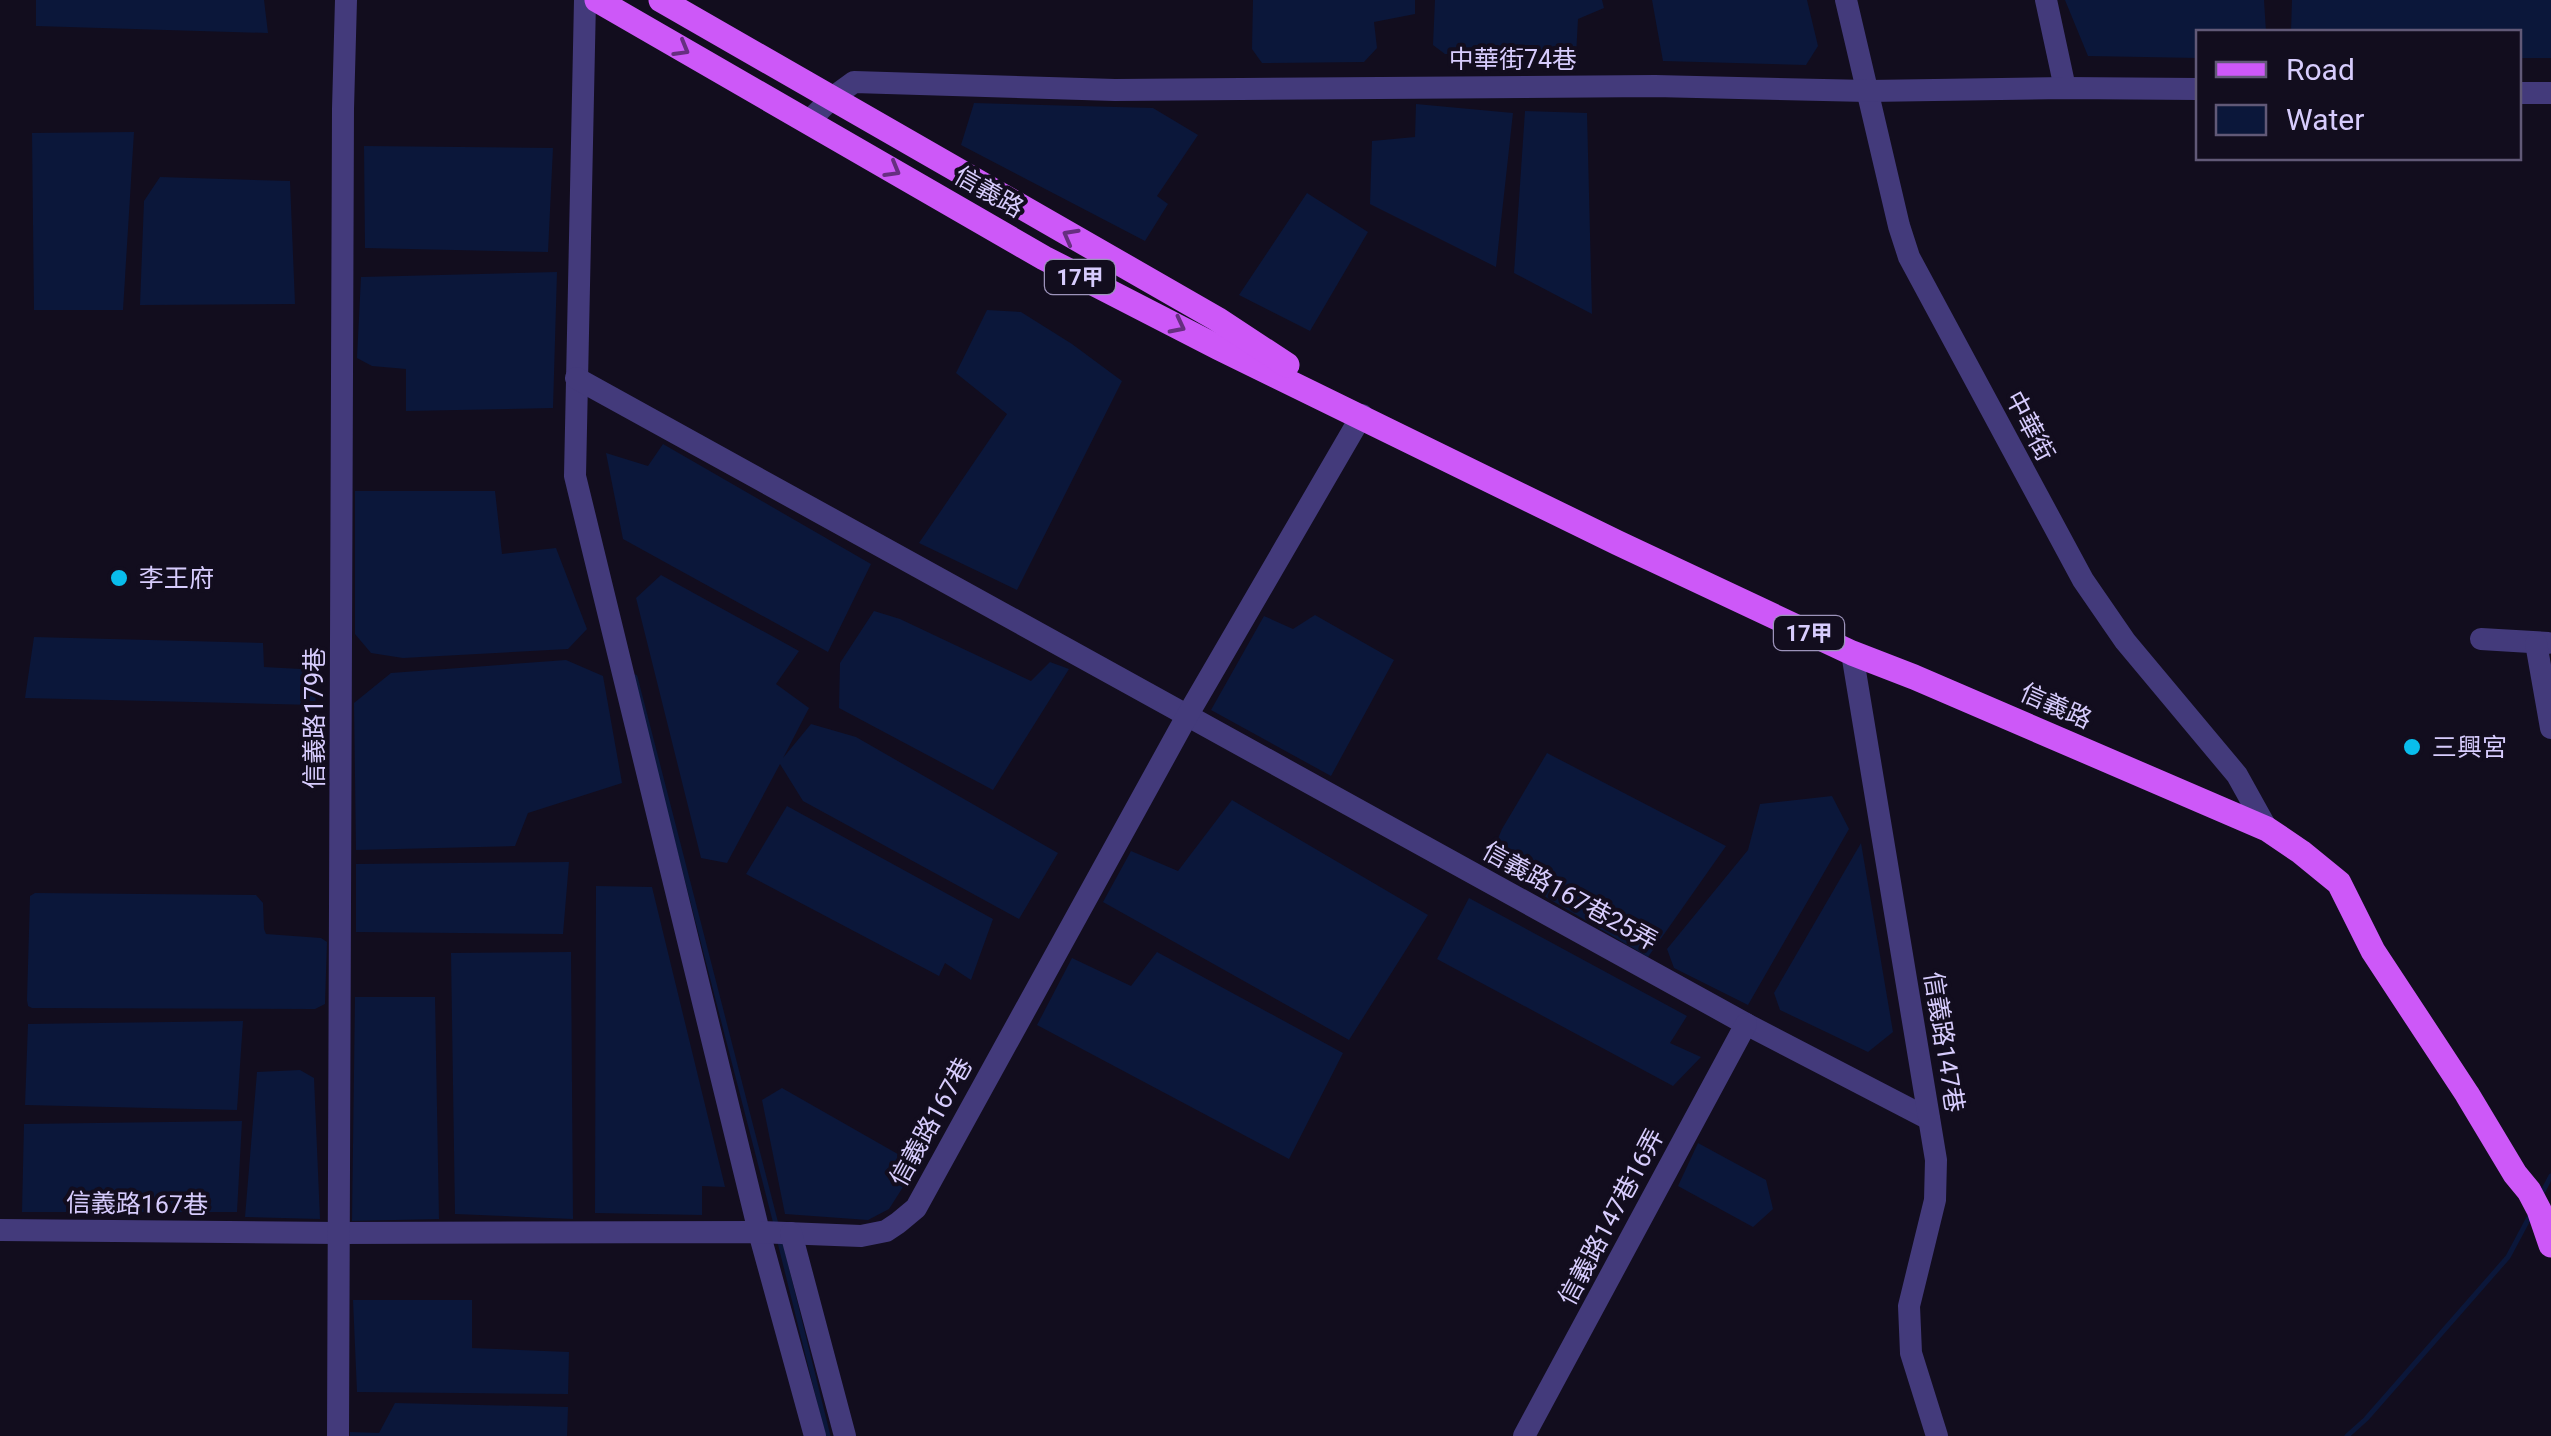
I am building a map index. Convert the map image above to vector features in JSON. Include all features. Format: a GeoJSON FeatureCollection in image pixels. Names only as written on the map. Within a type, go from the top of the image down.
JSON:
{"type":"FeatureCollection","features":[{"type":"Feature","properties":{"kind":"main road","name":"信義路"},"geometry":{"type":"LineString","coordinates":[[597,0],[1044,258],[1219,348],[1852,653],[2267,829],[2338,883],[2374,951],[2532,1198],[2551,1245]]}},
{"type":"Feature","properties":{"kind":"main road","name":"信義路"},"geometry":{"type":"LineString","coordinates":[[661,0],[1216,319],[1362,416]]}},
{"type":"Feature","properties":{"kind":"street","name":"信義路179巷"},"geometry":{"type":"LineString","coordinates":[[338,1436],[346,0]]}},
{"type":"Feature","properties":{"kind":"street"},"geometry":{"type":"LineString","coordinates":[[585,0],[575,476],[760,1232],[815,1436]]}},
{"type":"Feature","properties":{"kind":"street","name":"中華街"},"geometry":{"type":"LineString","coordinates":[[1846,0],[1909,257],[2083,580],[2125,641],[2236,776],[2267,829]]}},
{"type":"Feature","properties":{"kind":"street"},"geometry":{"type":"LineString","coordinates":[[2046,0],[2065,88]]}},
{"type":"Feature","properties":{"kind":"street","name":"中華街74巷"},"geometry":{"type":"LineString","coordinates":[[832,98],[854,82],[1116,90],[1655,86],[2196,89]]}},
{"type":"Feature","properties":{"kind":"street"},"geometry":{"type":"LineString","coordinates":[[2521,93],[2551,93]]}},
{"type":"Feature","properties":{"kind":"street"},"geometry":{"type":"LineString","coordinates":[[808,122],[832,98]]}},
{"type":"Feature","properties":{"kind":"street","name":"信義路167巷25弄"},"geometry":{"type":"LineString","coordinates":[[576,378],[1746,1024],[1929,1119]]}},
{"type":"Feature","properties":{"kind":"street","name":"信義路167巷"},"geometry":{"type":"LineString","coordinates":[[0,1230],[760,1232],[861,1236],[898,1224],[916,1208],[1188,716],[1362,416]]}},
{"type":"Feature","properties":{"kind":"street"},"geometry":{"type":"LineString","coordinates":[[2481,640],[2544,643],[2551,728]]}},
{"type":"Feature","properties":{"kind":"street","name":"信義路147巷"},"geometry":{"type":"LineString","coordinates":[[1852,653],[1936,1160],[1935,1200],[1909,1306],[1911,1353],[1937,1436]]}},
{"type":"Feature","properties":{"kind":"street","name":"信義路147巷16弄"},"geometry":{"type":"LineString","coordinates":[[1524,1436],[1746,1024]]}},
{"type":"Feature","properties":{"kind":"street"},"geometry":{"type":"LineString","coordinates":[[789,1233],[845,1436]]}},
{"type":"Feature","properties":{"kind":"water"},"geometry":{"type":"Polygon","coordinates":[[[36,0],[264,0],[268,33],[36,26],[36,0]]]}},
{"type":"Feature","properties":{"kind":"water"},"geometry":{"type":"Polygon","coordinates":[[[1253,0],[1415,0],[1415,14],[1374,22],[1377,48],[1364,62],[1262,63],[1252,49],[1253,0]]]}},
{"type":"Feature","properties":{"kind":"water"},"geometry":{"type":"Polygon","coordinates":[[[1435,0],[1602,0],[1604,8],[1578,19],[1576,56],[1445,54],[1433,45],[1435,0]]]}},
{"type":"Feature","properties":{"kind":"water"},"geometry":{"type":"Polygon","coordinates":[[[1652,0],[1807,0],[1818,46],[1806,65],[1663,61],[1652,0]]]}},
{"type":"Feature","properties":{"kind":"water"},"geometry":{"type":"Polygon","coordinates":[[[2065,0],[2264,0],[2266,30],[2196,30],[2196,58],[2088,56],[2065,0]]]}},
{"type":"Feature","properties":{"kind":"water"},"geometry":{"type":"Polygon","coordinates":[[[2292,0],[2551,0],[2551,58],[2521,58],[2521,30],[2291,30],[2292,0]]]}},
{"type":"Feature","properties":{"kind":"water"},"geometry":{"type":"Polygon","coordinates":[[[974,103],[1153,108],[1198,135],[1157,196],[1168,204],[1145,241],[961,145],[974,103]]]}},
{"type":"Feature","properties":{"kind":"water"},"geometry":{"type":"Polygon","coordinates":[[[1416,104],[1513,113],[1496,267],[1370,204],[1372,141],[1415,137],[1416,104]]]}},
{"type":"Feature","properties":{"kind":"water"},"geometry":{"type":"Polygon","coordinates":[[[1525,111],[1587,113],[1592,314],[1514,273],[1525,111]]]}},
{"type":"Feature","properties":{"kind":"water"},"geometry":{"type":"Polygon","coordinates":[[[134,132],[123,310],[34,310],[32,133],[134,132]]]}},
{"type":"Feature","properties":{"kind":"water"},"geometry":{"type":"Polygon","coordinates":[[[364,146],[553,148],[548,252],[365,248],[364,146]]]}},
{"type":"Feature","properties":{"kind":"water"},"geometry":{"type":"Polygon","coordinates":[[[160,177],[290,181],[295,304],[140,305],[144,201],[160,177]]]}},
{"type":"Feature","properties":{"kind":"water"},"geometry":{"type":"Polygon","coordinates":[[[1307,193],[1368,232],[1310,331],[1239,295],[1307,193]]]}},
{"type":"Feature","properties":{"kind":"water"},"geometry":{"type":"Polygon","coordinates":[[[557,272],[553,408],[406,411],[406,369],[372,366],[357,358],[361,277],[557,272]]]}},
{"type":"Feature","properties":{"kind":"water"},"geometry":{"type":"Polygon","coordinates":[[[987,310],[1021,312],[1122,381],[1017,590],[919,543],[1007,414],[956,373],[987,310]]]}},
{"type":"Feature","properties":{"kind":"water"},"geometry":{"type":"Polygon","coordinates":[[[663,444],[871,564],[828,652],[623,539],[606,453],[648,466],[663,444]]]}},
{"type":"Feature","properties":{"kind":"water"},"geometry":{"type":"Polygon","coordinates":[[[355,491],[495,491],[502,554],[556,548],[587,629],[568,649],[403,658],[371,653],[355,634],[355,491]]]}},
{"type":"Feature","properties":{"kind":"water"},"geometry":{"type":"Polygon","coordinates":[[[661,575],[799,651],[776,684],[809,708],[783,758],[811,724],[856,737],[1058,853],[1019,919],[803,801],[780,764],[727,863],[701,858],[636,598],[661,575]]]}},
{"type":"Feature","properties":{"kind":"water"},"geometry":{"type":"Polygon","coordinates":[[[874,611],[900,619],[1031,681],[1050,662],[1069,669],[993,790],[839,708],[840,663],[874,611]]]}},
{"type":"Feature","properties":{"kind":"water"},"geometry":{"type":"Polygon","coordinates":[[[1315,615],[1394,660],[1331,776],[1211,710],[1264,616],[1293,629],[1315,615]]]}},
{"type":"Feature","properties":{"kind":"water"},"geometry":{"type":"Polygon","coordinates":[[[34,637],[263,643],[264,667],[319,670],[315,705],[25,698],[34,637]]]}},
{"type":"Feature","properties":{"kind":"water"},"geometry":{"type":"Polygon","coordinates":[[[566,660],[603,676],[622,783],[528,813],[515,846],[356,850],[354,703],[391,673],[566,660]]]}},
{"type":"Feature","properties":{"kind":"water"},"geometry":{"type":"Polygon","coordinates":[[[1547,753],[1726,846],[1648,957],[1488,863],[1502,829],[1547,753]]]}},
{"type":"Feature","properties":{"kind":"water"},"geometry":{"type":"Polygon","coordinates":[[[1832,796],[1849,829],[1748,1005],[1674,968],[1667,949],[1748,850],[1760,804],[1832,796]]]}},
{"type":"Feature","properties":{"kind":"water"},"geometry":{"type":"Polygon","coordinates":[[[1232,800],[1428,915],[1349,1040],[1103,902],[1131,851],[1178,871],[1232,800]]]}},
{"type":"Feature","properties":{"kind":"water"},"geometry":{"type":"Polygon","coordinates":[[[787,806],[993,919],[971,980],[945,963],[939,976],[746,874],[787,806]]]}},
{"type":"Feature","properties":{"kind":"water"},"geometry":{"type":"Polygon","coordinates":[[[1861,843],[1893,1032],[1868,1052],[1780,1010],[1774,993],[1861,843]]]}},
{"type":"Feature","properties":{"kind":"water"},"geometry":{"type":"Polygon","coordinates":[[[569,862],[563,934],[356,932],[356,864],[569,862]]]}},
{"type":"Feature","properties":{"kind":"water"},"geometry":{"type":"Polygon","coordinates":[[[596,886],[652,887],[725,1187],[702,1186],[702,1215],[595,1213],[596,886]]]}},
{"type":"Feature","properties":{"kind":"water"},"geometry":{"type":"Polygon","coordinates":[[[256,895],[263,903],[266,934],[321,938],[327,942],[325,1004],[315,1009],[32,1008],[27,1000],[30,896],[256,895]]]}},
{"type":"Feature","properties":{"kind":"water"},"geometry":{"type":"Polygon","coordinates":[[[1469,898],[1687,1016],[1670,1043],[1701,1057],[1673,1086],[1437,959],[1469,898]]]}},
{"type":"Feature","properties":{"kind":"water"},"geometry":{"type":"Polygon","coordinates":[[[571,952],[573,1219],[455,1214],[451,953],[571,952]]]}},
{"type":"Feature","properties":{"kind":"water"},"geometry":{"type":"Polygon","coordinates":[[[1157,952],[1343,1053],[1289,1159],[1037,1025],[1072,958],[1131,986],[1157,952]]]}},
{"type":"Feature","properties":{"kind":"water"},"geometry":{"type":"Polygon","coordinates":[[[355,997],[435,997],[439,1219],[352,1221],[355,997]]]}},
{"type":"Feature","properties":{"kind":"water"},"geometry":{"type":"Polygon","coordinates":[[[243,1021],[237,1110],[25,1105],[28,1024],[243,1021]]]}},
{"type":"Feature","properties":{"kind":"water"},"geometry":{"type":"Polygon","coordinates":[[[300,1070],[314,1078],[320,1219],[245,1217],[257,1072],[300,1070]]]}},
{"type":"Feature","properties":{"kind":"water"},"geometry":{"type":"Polygon","coordinates":[[[782,1088],[917,1165],[889,1209],[868,1220],[785,1214],[762,1100],[782,1088]]]}},
{"type":"Feature","properties":{"kind":"water"},"geometry":{"type":"Polygon","coordinates":[[[242,1121],[237,1212],[22,1212],[24,1124],[242,1121]]]}},
{"type":"Feature","properties":{"kind":"water"},"geometry":{"type":"Polygon","coordinates":[[[1698,1143],[1766,1180],[1773,1209],[1753,1227],[1678,1186],[1698,1143]]]}},
{"type":"Feature","properties":{"kind":"water"},"geometry":{"type":"Polygon","coordinates":[[[353,1300],[472,1300],[472,1348],[569,1352],[568,1394],[357,1392],[353,1300]]]}},
{"type":"Feature","properties":{"kind":"water"},"geometry":{"type":"Polygon","coordinates":[[[395,1403],[568,1407],[567,1436],[350,1436],[350,1432],[379,1433],[395,1403]]]}},
{"type":"Feature","properties":{"kind":"waterway"},"geometry":{"type":"LineString","coordinates":[[635,677],[777,1228]]}},
{"type":"Feature","properties":{"kind":"waterway"},"geometry":{"type":"LineString","coordinates":[[2541,1195],[2551,1176]]}},
{"type":"Feature","properties":{"kind":"waterway"},"geometry":{"type":"LineString","coordinates":[[2347,1436],[2508,1257],[2531,1214]]}},
{"type":"Feature","properties":{"kind":"waterway"},"geometry":{"type":"LineString","coordinates":[[779,1238],[828,1436]]}},
{"type":"Feature","properties":{"kind":"place","name":"李王府"},"geometry":{"type":"Point","coordinates":[119,578]}},
{"type":"Feature","properties":{"kind":"place","name":"三興宮"},"geometry":{"type":"Point","coordinates":[2412,747]}}]}
